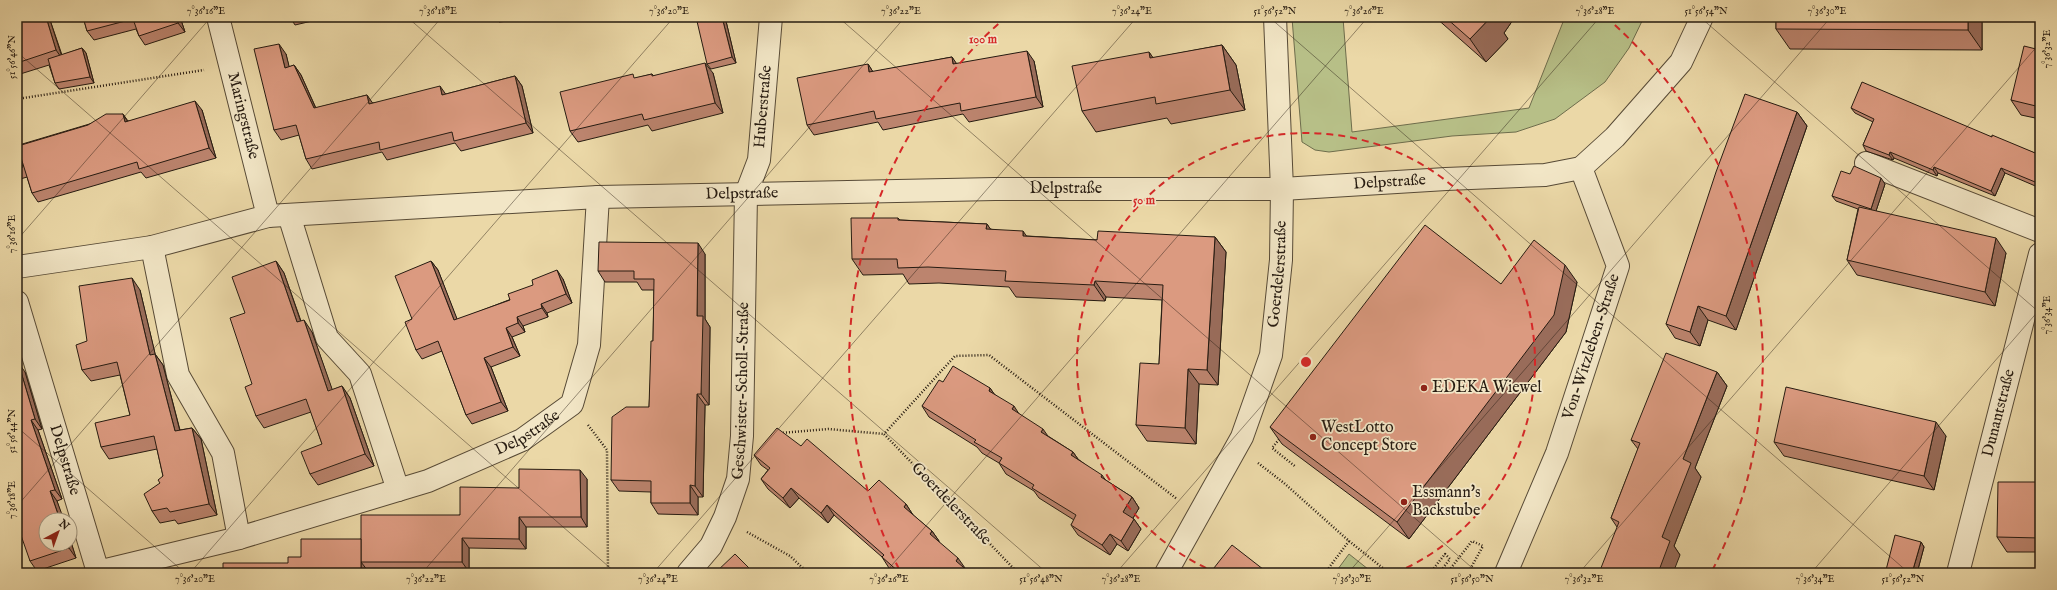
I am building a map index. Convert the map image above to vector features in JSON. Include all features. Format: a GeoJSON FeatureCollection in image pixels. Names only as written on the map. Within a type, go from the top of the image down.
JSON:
{"type":"FeatureCollection","features":[{"type":"Feature","properties":{"kind":"street","name":"Maringstraße"},"geometry":{"type":"LineString","coordinates":[[218,17],[268,216]]}},
{"type":"Feature","properties":{"kind":"street","name":"Huberstraße"},"geometry":{"type":"LineString","coordinates":[[746,194],[759,160],[771,17]]}},
{"type":"Feature","properties":{"kind":"street","name":"Goerdelerstraße"},"geometry":{"type":"LineString","coordinates":[[1166,573],[1242,437],[1271,355],[1281,260],[1282,189],[1275,17]]}},
{"type":"Feature","properties":{"kind":"street"},"geometry":{"type":"LineString","coordinates":[[1581,168],[1615,137],[1681,62],[1702,17]]}},
{"type":"Feature","properties":{"kind":"street"},"geometry":{"type":"LineString","coordinates":[[1866,163],[2040,230]]}},
{"type":"Feature","properties":{"kind":"street","name":"Delpstraße"},"geometry":{"type":"LineString","coordinates":[[17,267],[152,247],[268,216],[289,214],[598,196],[995,189],[1282,189],[1446,179],[1545,175],[1581,168]]}},
{"type":"Feature","properties":{"kind":"street","name":"Von-Witzleben-Straße"},"geometry":{"type":"LineString","coordinates":[[1506,573],[1557,453],[1618,266],[1581,168]]}},
{"type":"Feature","properties":{"kind":"street","name":"Geschwister-Scholl-Straße"},"geometry":{"type":"LineString","coordinates":[[688,573],[711,546],[722,522],[738,479],[742,436],[746,194]]}},
{"type":"Feature","properties":{"kind":"street","name":"Delpstraße"},"geometry":{"type":"LineString","coordinates":[[17,302],[98,572],[239,538],[428,481],[522,440],[572,404],[588,345],[598,196]]}},
{"type":"Feature","properties":{"kind":"street"},"geometry":{"type":"LineString","coordinates":[[289,214],[327,338],[360,374],[398,490]]}},
{"type":"Feature","properties":{"kind":"street"},"geometry":{"type":"LineString","coordinates":[[152,247],[178,375],[223,453],[239,538]]}},
{"type":"Feature","properties":{"kind":"street","name":"Dunantstraße"},"geometry":{"type":"LineString","coordinates":[[1958,573],[2040,254]]}},
{"type":"Feature","properties":{"kind":"path"},"geometry":{"type":"LineString","coordinates":[[17,99],[230,66]]}},
{"type":"Feature","properties":{"kind":"path"},"geometry":{"type":"LineString","coordinates":[[742,436],[828,429],[884,434],[955,356],[989,355],[1199,515]]}},
{"type":"Feature","properties":{"kind":"path"},"geometry":{"type":"LineString","coordinates":[[572,404],[607,450],[608,573]]}},
{"type":"Feature","properties":{"kind":"path"},"geometry":{"type":"LineString","coordinates":[[1286,431],[1272,448],[1296,467]]}},
{"type":"Feature","properties":{"kind":"path","name":"Goerdelerstraße"},"geometry":{"type":"LineString","coordinates":[[884,434],[1018,573]]}},
{"type":"Feature","properties":{"kind":"path"},"geometry":{"type":"LineString","coordinates":[[1264,468],[1284,483],[1349,541],[1389,573]]}},
{"type":"Feature","properties":{"kind":"path"},"geometry":{"type":"LineString","coordinates":[[722,522],[757,535],[790,556],[808,573]]}},
{"type":"Feature","properties":{"kind":"path"},"geometry":{"type":"LineString","coordinates":[[1325,573],[1349,541]]}},
{"type":"Feature","properties":{"kind":"path"},"geometry":{"type":"LineString","coordinates":[[1447,573],[1472,541],[1483,546],[1468,573]]}},
{"type":"Feature","properties":{"kind":"path"},"geometry":{"type":"LineString","coordinates":[[1430,573],[1445,554],[1450,558],[1439,573]]}},
{"type":"Feature","properties":{"kind":"path"},"geometry":{"type":"LineString","coordinates":[[1403,569],[1408,573]]}},
{"type":"Feature","properties":{"kind":"green space"},"geometry":{"type":"Polygon","coordinates":[[[1565,17],[1644,17],[1629,48],[1605,82],[1555,119],[1516,132],[1452,136],[1329,152],[1315,150],[1302,142],[1292,18],[1343,18],[1352,132],[1529,108],[1565,17]]]}},
{"type":"Feature","properties":{"kind":"green space"},"geometry":{"type":"Polygon","coordinates":[[[1349,554],[1373,573],[1335,573],[1349,554]]]}},
{"type":"Feature","properties":{"kind":"building"},"geometry":{"type":"Polygon","coordinates":[[[17,17],[46,17],[56,50],[17,63],[17,17]]]}},
{"type":"Feature","properties":{"kind":"building"},"geometry":{"type":"Polygon","coordinates":[[[83,17],[176,17],[178,23],[139,36],[133,19],[87,31],[83,17]]]}},
{"type":"Feature","properties":{"kind":"building"},"geometry":{"type":"Polygon","coordinates":[[[696,17],[722,17],[732,57],[707,64],[696,17]]]}},
{"type":"Feature","properties":{"kind":"building"},"geometry":{"type":"Polygon","coordinates":[[[1445,17],[1491,17],[1470,39],[1445,17]]]}},
{"type":"Feature","properties":{"kind":"building"},"geometry":{"type":"Polygon","coordinates":[[[1776,17],[1968,17],[1968,30],[1776,29],[1776,17]]]}},
{"type":"Feature","properties":{"kind":"building"},"geometry":{"type":"Polygon","coordinates":[[[279,44],[285,68],[294,65],[314,108],[367,95],[369,104],[440,86],[442,95],[515,76],[526,123],[454,141],[452,132],[380,150],[379,142],[306,159],[296,125],[274,130],[254,49],[279,44]]]}},
{"type":"Feature","properties":{"kind":"building"},"geometry":{"type":"Polygon","coordinates":[[[1222,45],[1230,90],[1156,104],[1155,97],[1082,111],[1072,66],[1149,52],[1150,58],[1222,45]]]}},
{"type":"Feature","properties":{"kind":"building"},"geometry":{"type":"Polygon","coordinates":[[[2024,46],[2040,50],[2040,107],[2011,100],[2024,46]]]}},
{"type":"Feature","properties":{"kind":"building"},"geometry":{"type":"Polygon","coordinates":[[[82,48],[90,77],[55,83],[48,59],[82,48]]]}},
{"type":"Feature","properties":{"kind":"building"},"geometry":{"type":"Polygon","coordinates":[[[1027,51],[1036,97],[961,111],[960,103],[876,119],[874,111],[807,125],[797,78],[868,64],[869,72],[952,57],[953,64],[1027,51]]]}},
{"type":"Feature","properties":{"kind":"building"},"geometry":{"type":"Polygon","coordinates":[[[705,63],[715,103],[644,120],[642,114],[570,131],[560,92],[633,74],[634,78],[652,74],[652,76],[705,63]]]}},
{"type":"Feature","properties":{"kind":"building"},"geometry":{"type":"Polygon","coordinates":[[[1862,82],[1992,137],[1992,135],[2040,155],[2040,184],[2001,168],[1991,191],[1934,167],[1933,170],[1890,152],[1889,155],[1863,145],[1874,119],[1851,108],[1862,82]]]}},
{"type":"Feature","properties":{"kind":"building"},"geometry":{"type":"Polygon","coordinates":[[[1745,94],[1797,112],[1726,316],[1698,306],[1690,332],[1666,324],[1716,172],[1745,94]]]}},
{"type":"Feature","properties":{"kind":"building"},"geometry":{"type":"Polygon","coordinates":[[[195,101],[209,148],[139,169],[137,162],[32,193],[18,148],[23,167],[17,169],[17,143],[18,146],[88,125],[106,114],[123,114],[125,122],[195,101]]]}},
{"type":"Feature","properties":{"kind":"building"},"geometry":{"type":"Polygon","coordinates":[[[1854,166],[1881,178],[1871,209],[1832,196],[1841,171],[1850,174],[1854,166]]]}},
{"type":"Feature","properties":{"kind":"building"},"geometry":{"type":"Polygon","coordinates":[[[1859,207],[1996,238],[1985,292],[1847,260],[1859,207]]]}},
{"type":"Feature","properties":{"kind":"building"},"geometry":{"type":"Polygon","coordinates":[[[851,218],[898,218],[898,220],[987,224],[986,229],[1023,231],[1023,236],[1097,240],[1098,231],[1215,237],[1207,370],[1188,369],[1185,428],[1136,425],[1140,363],[1159,364],[1163,285],[1095,281],[1094,285],[1005,281],[1006,271],[928,267],[898,268],[897,259],[852,259],[851,218]]]}},
{"type":"Feature","properties":{"kind":"building","name":"EDEKA Wiewel"},"geometry":{"type":"Polygon","coordinates":[[[1425,225],[1501,284],[1534,240],[1565,265],[1554,315],[1397,522],[1270,427],[1425,225]]]}},
{"type":"Feature","properties":{"kind":"building"},"geometry":{"type":"Polygon","coordinates":[[[599,242],[698,243],[697,316],[703,316],[701,394],[697,394],[695,486],[690,485],[690,503],[651,503],[651,481],[611,480],[612,417],[626,407],[649,407],[651,341],[653,341],[654,279],[634,279],[634,271],[598,271],[599,242]]]}},
{"type":"Feature","properties":{"kind":"building"},"geometry":{"type":"Polygon","coordinates":[[[276,261],[297,322],[304,320],[328,391],[342,386],[365,454],[310,474],[301,452],[322,444],[306,399],[256,416],[245,387],[252,384],[230,318],[245,313],[232,277],[276,261]]]}},
{"type":"Feature","properties":{"kind":"building"},"geometry":{"type":"Polygon","coordinates":[[[431,261],[454,320],[510,300],[508,294],[533,285],[532,280],[557,270],[566,294],[541,304],[542,308],[517,317],[518,323],[506,328],[513,347],[484,358],[501,402],[466,415],[438,341],[416,350],[405,322],[412,319],[395,276],[431,261]]]}},
{"type":"Feature","properties":{"kind":"building"},"geometry":{"type":"Polygon","coordinates":[[[132,278],[150,355],[155,354],[175,431],[192,428],[209,504],[170,512],[167,508],[152,511],[144,494],[160,483],[158,480],[163,476],[154,436],[101,447],[95,423],[130,415],[117,362],[82,370],[76,345],[87,341],[79,286],[132,278]]]}},
{"type":"Feature","properties":{"kind":"building"},"geometry":{"type":"Polygon","coordinates":[[[1666,353],[1717,372],[1683,459],[1691,463],[1662,537],[1670,541],[1658,573],[1599,573],[1619,522],[1611,518],[1640,443],[1631,440],[1666,353]]]}},
{"type":"Feature","properties":{"kind":"building"},"geometry":{"type":"Polygon","coordinates":[[[18,362],[35,419],[31,420],[55,490],[50,491],[57,512],[38,512],[38,552],[57,552],[30,561],[17,524],[18,362]]]}},
{"type":"Feature","properties":{"kind":"building"},"geometry":{"type":"Polygon","coordinates":[[[953,366],[990,388],[989,391],[1014,406],[1012,409],[1043,429],[1041,432],[1073,452],[1071,455],[1132,497],[1123,512],[1134,519],[1121,541],[1110,534],[1102,545],[1071,525],[1076,515],[1032,488],[1034,485],[999,463],[1002,458],[974,442],[976,440],[922,406],[939,380],[943,382],[953,366]]]}},
{"type":"Feature","properties":{"kind":"building"},"geometry":{"type":"Polygon","coordinates":[[[1786,387],[1936,422],[1924,476],[1774,442],[1786,387]]]}},
{"type":"Feature","properties":{"kind":"building"},"geometry":{"type":"Polygon","coordinates":[[[777,428],[801,446],[807,439],[868,491],[879,480],[906,504],[904,507],[932,531],[930,534],[958,558],[956,561],[970,573],[900,573],[882,557],[884,555],[827,505],[821,513],[791,488],[783,498],[761,479],[770,468],[754,455],[777,428]]]}},
{"type":"Feature","properties":{"kind":"building"},"geometry":{"type":"Polygon","coordinates":[[[519,469],[580,470],[581,517],[519,517],[519,539],[462,538],[462,562],[361,562],[361,515],[460,515],[460,487],[519,488],[519,469]]]}},
{"type":"Feature","properties":{"kind":"building"},"geometry":{"type":"Polygon","coordinates":[[[1998,482],[2040,482],[2040,538],[1997,537],[1998,482]]]}},
{"type":"Feature","properties":{"kind":"building"},"geometry":{"type":"Polygon","coordinates":[[[1895,535],[1921,542],[1912,573],[1896,573],[1886,570],[1895,535]]]}},
{"type":"Feature","properties":{"kind":"building"},"geometry":{"type":"Polygon","coordinates":[[[301,539],[361,539],[361,573],[223,573],[223,563],[288,563],[288,557],[301,557],[301,539]]]}},
{"type":"Feature","properties":{"kind":"building"},"geometry":{"type":"Polygon","coordinates":[[[1232,545],[1268,573],[1210,573],[1232,545]]]}},
{"type":"Feature","properties":{"kind":"building"},"geometry":{"type":"Polygon","coordinates":[[[735,554],[754,573],[715,573],[735,554]]]}},
{"type":"Feature","properties":{"kind":"place","name":"EDEKA Wiewel"},"geometry":{"type":"Point","coordinates":[1424,388]}},
{"type":"Feature","properties":{"kind":"place","name":"WestLotto Concept Store"},"geometry":{"type":"Point","coordinates":[1313,437]}},
{"type":"Feature","properties":{"kind":"place","name":"Essmann's Backstube"},"geometry":{"type":"Point","coordinates":[1404,502]}}]}
